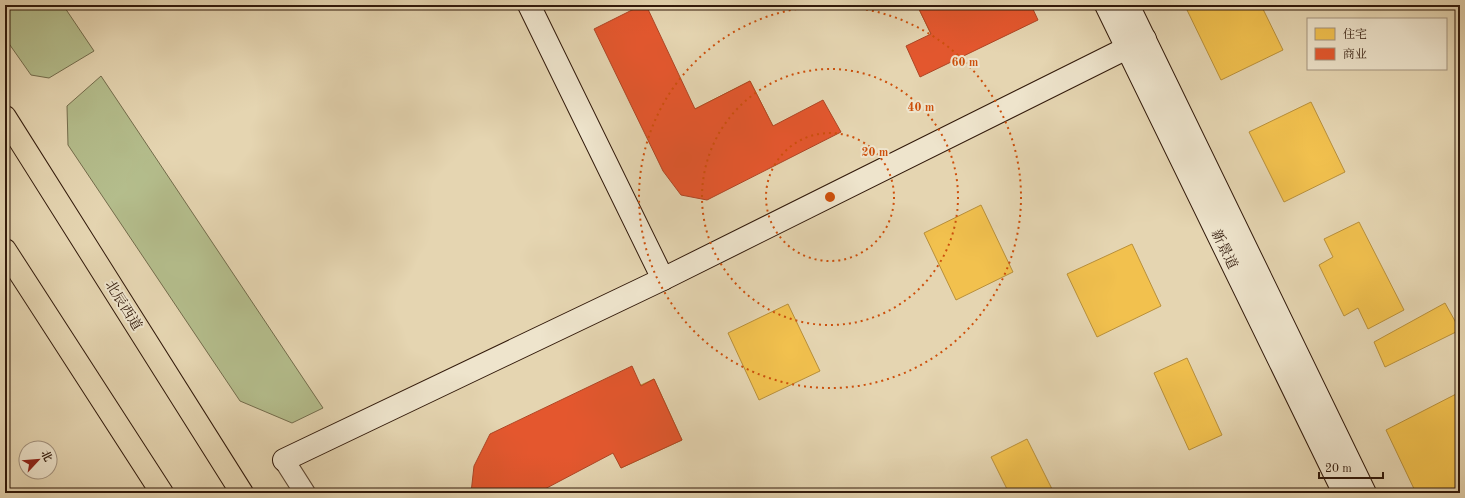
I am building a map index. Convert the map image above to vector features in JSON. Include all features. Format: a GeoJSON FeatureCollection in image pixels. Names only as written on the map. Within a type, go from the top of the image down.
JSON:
{"type":"FeatureCollection","features":[{"type":"Feature","properties":{"kind":"main road","name":"北辰西道"},"geometry":{"type":"LineString","coordinates":[[5,116],[242,493]]}},
{"type":"Feature","properties":{"kind":"main road"},"geometry":{"type":"LineString","coordinates":[[5,250],[162,493]]}},
{"type":"Feature","properties":{"kind":"street"},"geometry":{"type":"LineString","coordinates":[[529,5],[663,279]]}},
{"type":"Feature","properties":{"kind":"street","name":"新景道"},"geometry":{"type":"LineString","coordinates":[[1106,5],[1136,43],[1365,493]]}},
{"type":"Feature","properties":{"kind":"street","name":"新景道"},"geometry":{"type":"LineString","coordinates":[[1128,5],[1136,43],[1344,493]]}},
{"type":"Feature","properties":{"kind":"street"},"geometry":{"type":"LineString","coordinates":[[305,493],[284,460],[663,279],[1136,43]]}},
{"type":"Feature","properties":{"kind":"green space"},"geometry":{"type":"Polygon","coordinates":[[[5,5],[63,5],[94,51],[49,78],[31,75],[5,38],[5,5]]]}},
{"type":"Feature","properties":{"kind":"green space"},"geometry":{"type":"Polygon","coordinates":[[[101,76],[323,408],[292,423],[240,401],[68,145],[67,106],[101,76]]]}},
{"type":"Feature","properties":{"kind":"building: 住宅"},"geometry":{"type":"Polygon","coordinates":[[[917,5],[992,5],[931,34],[917,5]]]}},
{"type":"Feature","properties":{"kind":"building: 住宅"},"geometry":{"type":"Polygon","coordinates":[[[1196,5],[1261,5],[1283,50],[1221,80],[1187,10],[1196,5]]]}},
{"type":"Feature","properties":{"kind":"building: 住宅"},"geometry":{"type":"Polygon","coordinates":[[[1453,5],[1460,5],[1460,20],[1453,5]]]}},
{"type":"Feature","properties":{"kind":"building: 住宅"},"geometry":{"type":"Polygon","coordinates":[[[750,81],[781,142],[726,170],[695,109],[750,81]]]}},
{"type":"Feature","properties":{"kind":"building: 住宅"},"geometry":{"type":"Polygon","coordinates":[[[1311,102],[1345,172],[1284,202],[1249,132],[1311,102]]]}},
{"type":"Feature","properties":{"kind":"building: 住宅"},"geometry":{"type":"Polygon","coordinates":[[[981,205],[1013,272],[956,300],[924,233],[981,205]]]}},
{"type":"Feature","properties":{"kind":"building: 住宅"},"geometry":{"type":"Polygon","coordinates":[[[1359,222],[1404,310],[1368,329],[1358,308],[1344,316],[1319,265],[1333,257],[1324,239],[1359,222]]]}},
{"type":"Feature","properties":{"kind":"building: 住宅"},"geometry":{"type":"Polygon","coordinates":[[[1132,244],[1161,306],[1097,337],[1067,274],[1132,244]]]}},
{"type":"Feature","properties":{"kind":"building: 住宅"},"geometry":{"type":"Polygon","coordinates":[[[1445,303],[1460,330],[1385,367],[1374,342],[1445,303]]]}},
{"type":"Feature","properties":{"kind":"building: 住宅"},"geometry":{"type":"Polygon","coordinates":[[[788,304],[820,371],[759,400],[728,333],[788,304]]]}},
{"type":"Feature","properties":{"kind":"building: 住宅"},"geometry":{"type":"Polygon","coordinates":[[[1187,358],[1222,435],[1189,450],[1154,373],[1187,358]]]}},
{"type":"Feature","properties":{"kind":"building: 住宅"},"geometry":{"type":"Polygon","coordinates":[[[654,379],[682,440],[621,468],[593,407],[654,379]]]}},
{"type":"Feature","properties":{"kind":"building: 住宅"},"geometry":{"type":"Polygon","coordinates":[[[1460,392],[1460,493],[1416,493],[1386,430],[1460,392]]]}},
{"type":"Feature","properties":{"kind":"building: 住宅"},"geometry":{"type":"Polygon","coordinates":[[[1027,439],[1054,493],[1009,493],[991,457],[1027,439]]]}},
{"type":"Feature","properties":{"kind":"building: 商业"},"geometry":{"type":"Polygon","coordinates":[[[642,5],[646,5],[695,109],[750,81],[773,126],[823,100],[841,132],[707,200],[681,195],[663,171],[594,29],[642,5]]]}},
{"type":"Feature","properties":{"kind":"building: 商业"},"geometry":{"type":"Polygon","coordinates":[[[917,5],[1031,5],[1038,20],[920,77],[906,46],[931,34],[917,5]]]}},
{"type":"Feature","properties":{"kind":"building: 商业"},"geometry":{"type":"Polygon","coordinates":[[[632,366],[641,386],[654,379],[682,440],[621,468],[613,453],[541,491],[542,493],[471,493],[474,466],[490,434],[632,366]]]}}]}
